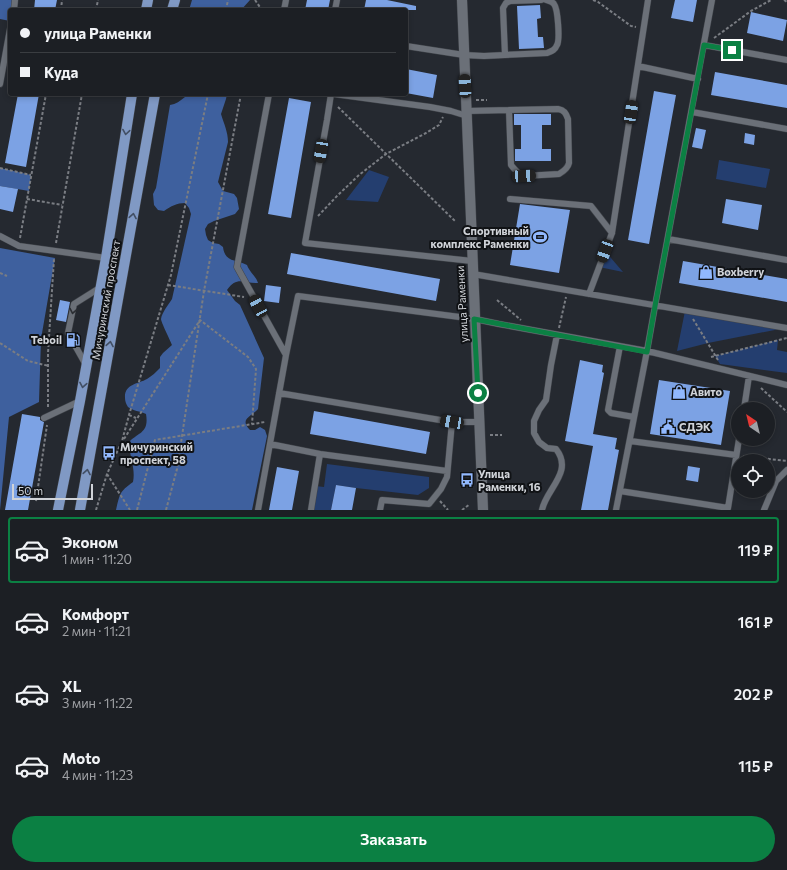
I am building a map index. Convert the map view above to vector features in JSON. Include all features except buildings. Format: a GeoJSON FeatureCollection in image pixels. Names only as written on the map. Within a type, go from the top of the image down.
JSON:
{"type":"FeatureCollection","features":[{"type":"Feature","properties":{"kind":"main road","name":"Мичуринский проспект"},"geometry":{"type":"LineString","coordinates":[[58,510],[101,287],[132,96]]}},
{"type":"Feature","properties":{"kind":"main road","name":"Мичуринский проспект"},"geometry":{"type":"LineString","coordinates":[[80,510],[155,96]]}},
{"type":"Feature","properties":{"kind":"street","name":"улица Раменки"},"geometry":{"type":"LineString","coordinates":[[462,0],[483,510]]}},
{"type":"Feature","properties":{"kind":"lane"},"geometry":{"type":"LineString","coordinates":[[505,55],[503,8],[506,3],[510,1],[541,0]]}},
{"type":"Feature","properties":{"kind":"lane"},"geometry":{"type":"LineString","coordinates":[[408,46],[464,55],[484,56],[547,53],[553,50],[559,41],[556,8],[552,2],[546,0]]}},
{"type":"Feature","properties":{"kind":"lane"},"geometry":{"type":"LineString","coordinates":[[589,294],[612,233],[648,0]]}},
{"type":"Feature","properties":{"kind":"lane"},"geometry":{"type":"LineString","coordinates":[[616,510],[647,352],[712,0]]}},
{"type":"Feature","properties":{"kind":"lane"},"geometry":{"type":"LineString","coordinates":[[0,84],[8,40]]}},
{"type":"Feature","properties":{"kind":"lane"},"geometry":{"type":"LineString","coordinates":[[704,45],[787,60]]}},
{"type":"Feature","properties":{"kind":"lane"},"geometry":{"type":"LineString","coordinates":[[638,66],[698,79]]}},
{"type":"Feature","properties":{"kind":"lane"},"geometry":{"type":"LineString","coordinates":[[269,96],[237,267],[286,355]]}},
{"type":"Feature","properties":{"kind":"lane"},"geometry":{"type":"LineString","coordinates":[[472,261],[305,243],[332,96],[430,106],[447,111],[466,113],[509,110],[562,110],[568,119],[570,162],[568,167],[563,172],[559,174],[524,176],[514,170],[511,165],[509,110]]}},
{"type":"Feature","properties":{"kind":"lane"},"geometry":{"type":"LineString","coordinates":[[692,112],[787,129]]}},
{"type":"Feature","properties":{"kind":"lane"},"geometry":{"type":"LineString","coordinates":[[510,198],[591,206],[612,233]]}},
{"type":"Feature","properties":{"kind":"lane"},"geometry":{"type":"LineString","coordinates":[[0,236],[19,246],[106,258]]}},
{"type":"Feature","properties":{"kind":"lane"},"geometry":{"type":"LineString","coordinates":[[668,239],[787,260]]}},
{"type":"Feature","properties":{"kind":"lane"},"geometry":{"type":"LineString","coordinates":[[473,274],[787,328]]}},
{"type":"Feature","properties":{"kind":"lane"},"geometry":{"type":"LineString","coordinates":[[86,366],[68,333],[74,304],[101,287]]}},
{"type":"Feature","properties":{"kind":"lane"},"geometry":{"type":"LineString","coordinates":[[258,510],[298,296],[474,319],[620,346],[787,385]]}},
{"type":"Feature","properties":{"kind":"lane"},"geometry":{"type":"LineString","coordinates":[[542,510],[562,471],[561,456],[556,449],[547,448],[539,442],[534,432],[534,421],[546,400],[557,335]]}},
{"type":"Feature","properties":{"kind":"lane"},"geometry":{"type":"LineString","coordinates":[[620,346],[608,410],[611,413],[634,417]]}},
{"type":"Feature","properties":{"kind":"lane"},"geometry":{"type":"LineString","coordinates":[[745,402],[749,376]]}},
{"type":"Feature","properties":{"kind":"lane"},"geometry":{"type":"LineString","coordinates":[[279,392],[452,422],[480,422]]}},
{"type":"Feature","properties":{"kind":"lane"},"geometry":{"type":"LineString","coordinates":[[46,417],[80,401]]}},
{"type":"Feature","properties":{"kind":"lane"},"geometry":{"type":"LineString","coordinates":[[380,510],[382,500],[428,504],[441,490],[448,471],[452,422]]}},
{"type":"Feature","properties":{"kind":"lane"},"geometry":{"type":"LineString","coordinates":[[630,441],[731,454]]}},
{"type":"Feature","properties":{"kind":"lane"},"geometry":{"type":"LineString","coordinates":[[270,444],[320,454],[448,471]]}},
{"type":"Feature","properties":{"kind":"lane"},"geometry":{"type":"LineString","coordinates":[[311,510],[320,454]]}},
{"type":"Feature","properties":{"kind":"lane"},"geometry":{"type":"LineString","coordinates":[[764,510],[776,481],[787,470]]}},
{"type":"Feature","properties":{"kind":"lane"},"geometry":{"type":"LineString","coordinates":[[620,491],[728,508],[731,488]]}},
{"type":"Feature","properties":{"kind":"path"},"geometry":{"type":"LineString","coordinates":[[593,0],[598,1],[632,26]]}},
{"type":"Feature","properties":{"kind":"path"},"geometry":{"type":"LineString","coordinates":[[704,45],[751,11],[771,0]]}},
{"type":"Feature","properties":{"kind":"path"},"geometry":{"type":"LineString","coordinates":[[19,246],[46,96]]}},
{"type":"Feature","properties":{"kind":"path"},"geometry":{"type":"LineString","coordinates":[[36,501],[46,417],[54,251],[82,96]]}},
{"type":"Feature","properties":{"kind":"path"},"geometry":{"type":"LineString","coordinates":[[122,441],[171,275],[208,96]]}},
{"type":"Feature","properties":{"kind":"path"},"geometry":{"type":"LineString","coordinates":[[166,510],[177,469],[204,291],[241,96]]}},
{"type":"Feature","properties":{"kind":"path"},"geometry":{"type":"LineString","coordinates":[[332,96],[386,154],[455,221]]}},
{"type":"Feature","properties":{"kind":"path"},"geometry":{"type":"LineString","coordinates":[[307,228],[359,175],[386,154],[439,125],[447,111]]}},
{"type":"Feature","properties":{"kind":"path"},"geometry":{"type":"LineString","coordinates":[[0,168],[32,175]]}},
{"type":"Feature","properties":{"kind":"path"},"geometry":{"type":"LineString","coordinates":[[27,199],[62,206]]}},
{"type":"Feature","properties":{"kind":"path"},"geometry":{"type":"LineString","coordinates":[[0,272],[7,276]]}},
{"type":"Feature","properties":{"kind":"path"},"geometry":{"type":"LineString","coordinates":[[168,285],[254,298]]}},
{"type":"Feature","properties":{"kind":"path"},"geometry":{"type":"LineString","coordinates":[[557,335],[568,290]]}},
{"type":"Feature","properties":{"kind":"path"},"geometry":{"type":"LineString","coordinates":[[498,300],[532,330]]}},
{"type":"Feature","properties":{"kind":"path"},"geometry":{"type":"LineString","coordinates":[[689,312],[723,369]]}},
{"type":"Feature","properties":{"kind":"path"},"geometry":{"type":"LineString","coordinates":[[96,510],[107,474],[122,441],[200,320]]}},
{"type":"Feature","properties":{"kind":"path"},"geometry":{"type":"LineString","coordinates":[[200,320],[248,357],[256,369],[252,424]]}},
{"type":"Feature","properties":{"kind":"path"},"geometry":{"type":"LineString","coordinates":[[692,362],[787,338]]}},
{"type":"Feature","properties":{"kind":"path"},"geometry":{"type":"LineString","coordinates":[[0,343],[28,361],[48,366]]}},
{"type":"Feature","properties":{"kind":"path"},"geometry":{"type":"LineString","coordinates":[[749,376],[787,412]]}},
{"type":"Feature","properties":{"kind":"path"},"geometry":{"type":"LineString","coordinates":[[129,416],[136,418]]}},
{"type":"Feature","properties":{"kind":"path"},"geometry":{"type":"LineString","coordinates":[[137,510],[155,440],[274,421]]}},
{"type":"Feature","properties":{"kind":"path"},"geometry":{"type":"LineString","coordinates":[[775,460],[787,461]]}},
{"type":"Feature","properties":{"kind":"path"},"geometry":{"type":"LineString","coordinates":[[107,474],[130,510]]}},
{"type":"Feature","properties":{"kind":"path"},"geometry":{"type":"LineString","coordinates":[[462,510],[470,504]]}},
{"type":"Feature","properties":{"kind":"shaded area"},"geometry":{"type":"Polygon","coordinates":[[[0,0],[15,0],[14,8],[8,8],[8,21],[0,19],[0,0]]]}},
{"type":"Feature","properties":{"kind":"shaded area"},"geometry":{"type":"Polygon","coordinates":[[[192,0],[250,0],[243,8],[190,8],[192,0]]]}},
{"type":"Feature","properties":{"kind":"shaded area"},"geometry":{"type":"Polygon","coordinates":[[[227,96],[221,114],[227,131],[228,142],[218,182],[223,191],[234,194],[237,198],[239,209],[235,214],[208,224],[205,229],[208,240],[223,247],[226,256],[232,260],[247,265],[258,283],[238,281],[231,285],[227,290],[240,305],[264,358],[258,409],[247,418],[246,423],[250,430],[255,430],[260,427],[265,430],[267,436],[252,510],[116,510],[121,494],[125,488],[133,482],[134,471],[130,451],[130,441],[143,431],[147,420],[146,414],[128,407],[125,400],[125,393],[129,387],[147,379],[160,368],[160,357],[172,345],[161,319],[164,311],[172,299],[191,214],[185,203],[174,205],[164,211],[158,210],[154,205],[153,194],[156,188],[170,105],[185,97],[227,96]]]}},
{"type":"Feature","properties":{"kind":"shaded area"},"geometry":{"type":"Polygon","coordinates":[[[719,160],[770,169],[766,188],[716,179],[719,160]]]}},
{"type":"Feature","properties":{"kind":"shaded area"},"geometry":{"type":"Polygon","coordinates":[[[0,168],[31,175],[29,191],[0,186],[0,168]]]}},
{"type":"Feature","properties":{"kind":"shaded area"},"geometry":{"type":"Polygon","coordinates":[[[369,170],[389,177],[378,202],[346,200],[369,170]]]}},
{"type":"Feature","properties":{"kind":"shaded area"},"geometry":{"type":"Polygon","coordinates":[[[0,248],[55,258],[41,339],[39,402],[9,417],[0,510],[0,248]]]}},
{"type":"Feature","properties":{"kind":"shaded area"},"geometry":{"type":"Polygon","coordinates":[[[605,251],[623,272],[599,267],[605,251]]]}},
{"type":"Feature","properties":{"kind":"shaded area"},"geometry":{"type":"Polygon","coordinates":[[[685,311],[785,328],[708,343],[677,351],[685,311]]]}},
{"type":"Feature","properties":{"kind":"shaded area"},"geometry":{"type":"Polygon","coordinates":[[[778,340],[777,350],[787,352],[787,373],[720,364],[715,356],[778,340]]]}},
{"type":"Feature","properties":{"kind":"shaded area"},"geometry":{"type":"Polygon","coordinates":[[[327,464],[429,477],[429,488],[418,495],[336,485],[331,510],[311,510],[315,486],[324,487],[327,464]]]}},
{"type":"Feature","properties":{"kind":"place","name":"Спортивный комплекс Раменки"},"geometry":{"type":"Point","coordinates":[540,237]}},
{"type":"Feature","properties":{"kind":"place","name":"Boxberry"},"geometry":{"type":"Point","coordinates":[706,272]}},
{"type":"Feature","properties":{"kind":"place","name":"Teboil"},"geometry":{"type":"Point","coordinates":[73,340]}},
{"type":"Feature","properties":{"kind":"place","name":"Авито"},"geometry":{"type":"Point","coordinates":[679,392]}},
{"type":"Feature","properties":{"kind":"place","name":"СДЭК"},"geometry":{"type":"Point","coordinates":[668,427]}},
{"type":"Feature","properties":{"kind":"place","name":"Мичуринский проспект, 58"},"geometry":{"type":"Point","coordinates":[109,453]}},
{"type":"Feature","properties":{"kind":"place","name":"Улица Раменки, 16"},"geometry":{"type":"Point","coordinates":[467,480]}},
{"type":"Feature","properties":{"kind":"route"},"geometry":{"type":"LineString","coordinates":[[478,393],[474,319],[647,352],[704,45],[732,50]]}}]}
